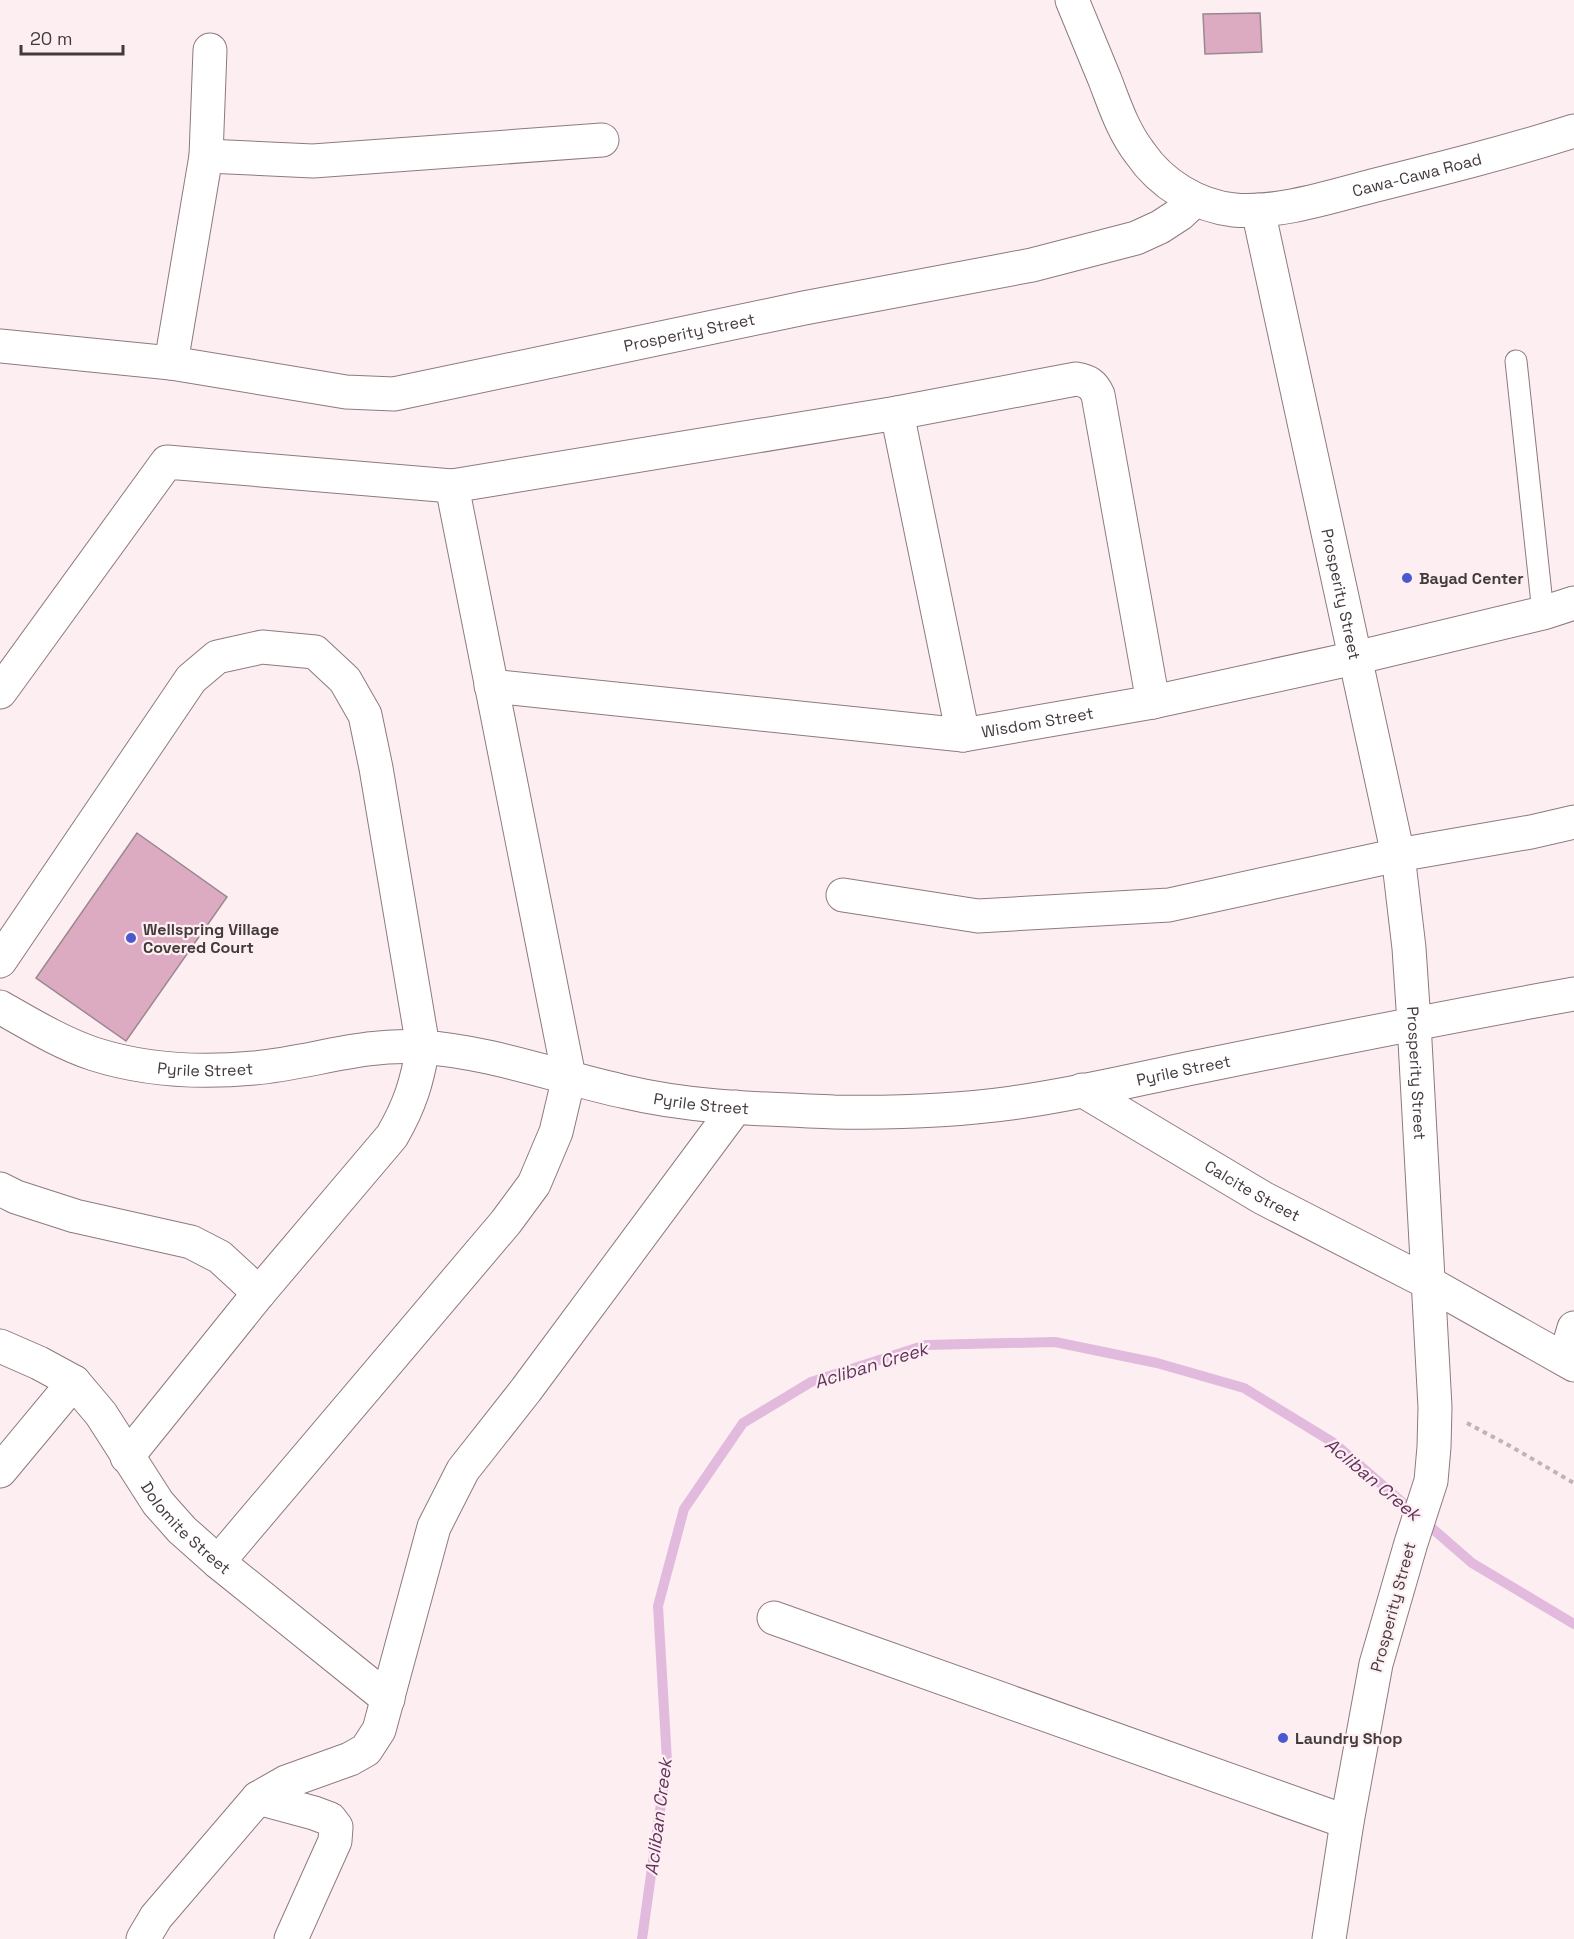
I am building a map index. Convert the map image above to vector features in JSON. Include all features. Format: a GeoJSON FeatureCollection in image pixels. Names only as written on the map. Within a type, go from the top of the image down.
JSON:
{"type":"FeatureCollection","features":[{"type":"Feature","properties":{"kind":"street","name":"Cawa-Cawa Road"},"geometry":{"type":"LineString","coordinates":[[1072,0],[1122,125],[1141,155],[1169,183],[1195,200],[1225,209],[1258,210],[1340,194],[1452,166],[1574,131]]}},
{"type":"Feature","properties":{"kind":"street"},"geometry":{"type":"LineString","coordinates":[[171,363],[206,156],[210,50]]}},
{"type":"Feature","properties":{"kind":"street"},"geometry":{"type":"LineString","coordinates":[[206,156],[313,161],[602,140]]}},
{"type":"Feature","properties":{"kind":"street","name":"Prosperity Street"},"geometry":{"type":"LineString","coordinates":[[0,346],[171,363],[346,392],[394,394],[804,308],[1032,265],[1136,238],[1160,227],[1195,200]]}},
{"type":"Feature","properties":{"kind":"street","name":"Prosperity Street"},"geometry":{"type":"LineString","coordinates":[[1258,210],[1398,855],[1409,948],[1435,1407],[1431,1481],[1376,1664],[1347,1822],[1329,1939]]}},
{"type":"Feature","properties":{"kind":"street"},"geometry":{"type":"LineString","coordinates":[[0,692],[167,462],[452,486],[897,413],[1065,380],[1087,381],[1095,386],[1098,395],[1153,702]]}},
{"type":"Feature","properties":{"kind":"street"},"geometry":{"type":"LineString","coordinates":[[897,413],[963,735]]}},
{"type":"Feature","properties":{"kind":"street"},"geometry":{"type":"LineString","coordinates":[[218,1562],[506,1222],[534,1184],[556,1132],[569,1077],[452,486]]}},
{"type":"Feature","properties":{"kind":"street","name":"Wisdom Street"},"geometry":{"type":"LineString","coordinates":[[491,686],[963,735],[1153,702],[1355,658],[1543,613],[1574,603]]}},
{"type":"Feature","properties":{"kind":"street"},"geometry":{"type":"LineString","coordinates":[[0,961],[190,679],[217,657],[262,647],[315,652],[345,680],[365,716],[378,780],[423,1047],[417,1082],[406,1112],[392,1136],[259,1293],[127,1457]]}},
{"type":"Feature","properties":{"kind":"street"},"geometry":{"type":"LineString","coordinates":[[843,895],[978,916],[1169,905],[1398,855],[1531,832],[1574,822]]}},
{"type":"Feature","properties":{"kind":"street","name":"Pyrile Street"},"geometry":{"type":"LineString","coordinates":[[0,1007],[35,1027],[92,1053],[141,1065],[188,1069],[255,1068],[384,1046],[423,1047],[477,1053],[628,1093],[689,1103],[839,1112],[943,1109],[1012,1103],[1414,1023],[1574,994]]}},
{"type":"Feature","properties":{"kind":"street","name":"Calcite Street"},"geometry":{"type":"LineString","coordinates":[[1082,1090],[1263,1198],[1427,1282],[1569,1362]]}},
{"type":"Feature","properties":{"kind":"street"},"geometry":{"type":"LineString","coordinates":[[143,1939],[156,1917],[258,1798],[286,1782],[350,1759],[366,1750],[379,1730],[434,1527],[463,1470],[526,1390],[736,1107]]}},
{"type":"Feature","properties":{"kind":"street"},"geometry":{"type":"LineString","coordinates":[[0,1189],[16,1197],[75,1216],[191,1242],[220,1257],[259,1293]]}},
{"type":"Feature","properties":{"kind":"street"},"geometry":{"type":"LineString","coordinates":[[1569,1362],[1574,1328]]}},
{"type":"Feature","properties":{"kind":"street","name":"Dolomite Street"},"geometry":{"type":"LineString","coordinates":[[0,1346],[39,1363],[74,1383],[101,1414],[158,1503],[182,1530],[218,1562],[388,1699]]}},
{"type":"Feature","properties":{"kind":"street"},"geometry":{"type":"LineString","coordinates":[[0,1471],[74,1383]]}},
{"type":"Feature","properties":{"kind":"street"},"geometry":{"type":"LineString","coordinates":[[774,1618],[1347,1822]]}},
{"type":"Feature","properties":{"kind":"street"},"geometry":{"type":"LineString","coordinates":[[258,1798],[314,1812],[330,1819],[336,1827],[335,1841],[291,1939]]}},
{"type":"Feature","properties":{"kind":"lane"},"geometry":{"type":"LineString","coordinates":[[1516,361],[1543,613]]}},
{"type":"Feature","properties":{"kind":"path"},"geometry":{"type":"LineString","coordinates":[[1435,1407],[1574,1483]]}},
{"type":"Feature","properties":{"kind":"building"},"geometry":{"type":"Polygon","coordinates":[[[1260,13],[1262,52],[1205,54],[1203,14],[1260,13]]]}},
{"type":"Feature","properties":{"kind":"building","name":"Wellspring Village Covered Court"},"geometry":{"type":"Polygon","coordinates":[[[137,833],[227,897],[126,1041],[36,978],[137,833]]]}},
{"type":"Feature","properties":{"kind":"waterway","name":"Acliban Creek"},"geometry":{"type":"LineString","coordinates":[[642,1939],[667,1761],[658,1606],[684,1509],[743,1423],[811,1382],[926,1345],[1055,1342],[1157,1363],[1244,1388],[1334,1443],[1472,1563],[1574,1624]]}},
{"type":"Feature","properties":{"kind":"place","name":"Bayad Center"},"geometry":{"type":"Point","coordinates":[1407,578]}},
{"type":"Feature","properties":{"kind":"place","name":"Wellspring Village Covered Court"},"geometry":{"type":"Point","coordinates":[131,938]}},
{"type":"Feature","properties":{"kind":"place","name":"Laundry Shop"},"geometry":{"type":"Point","coordinates":[1283,1738]}}]}
